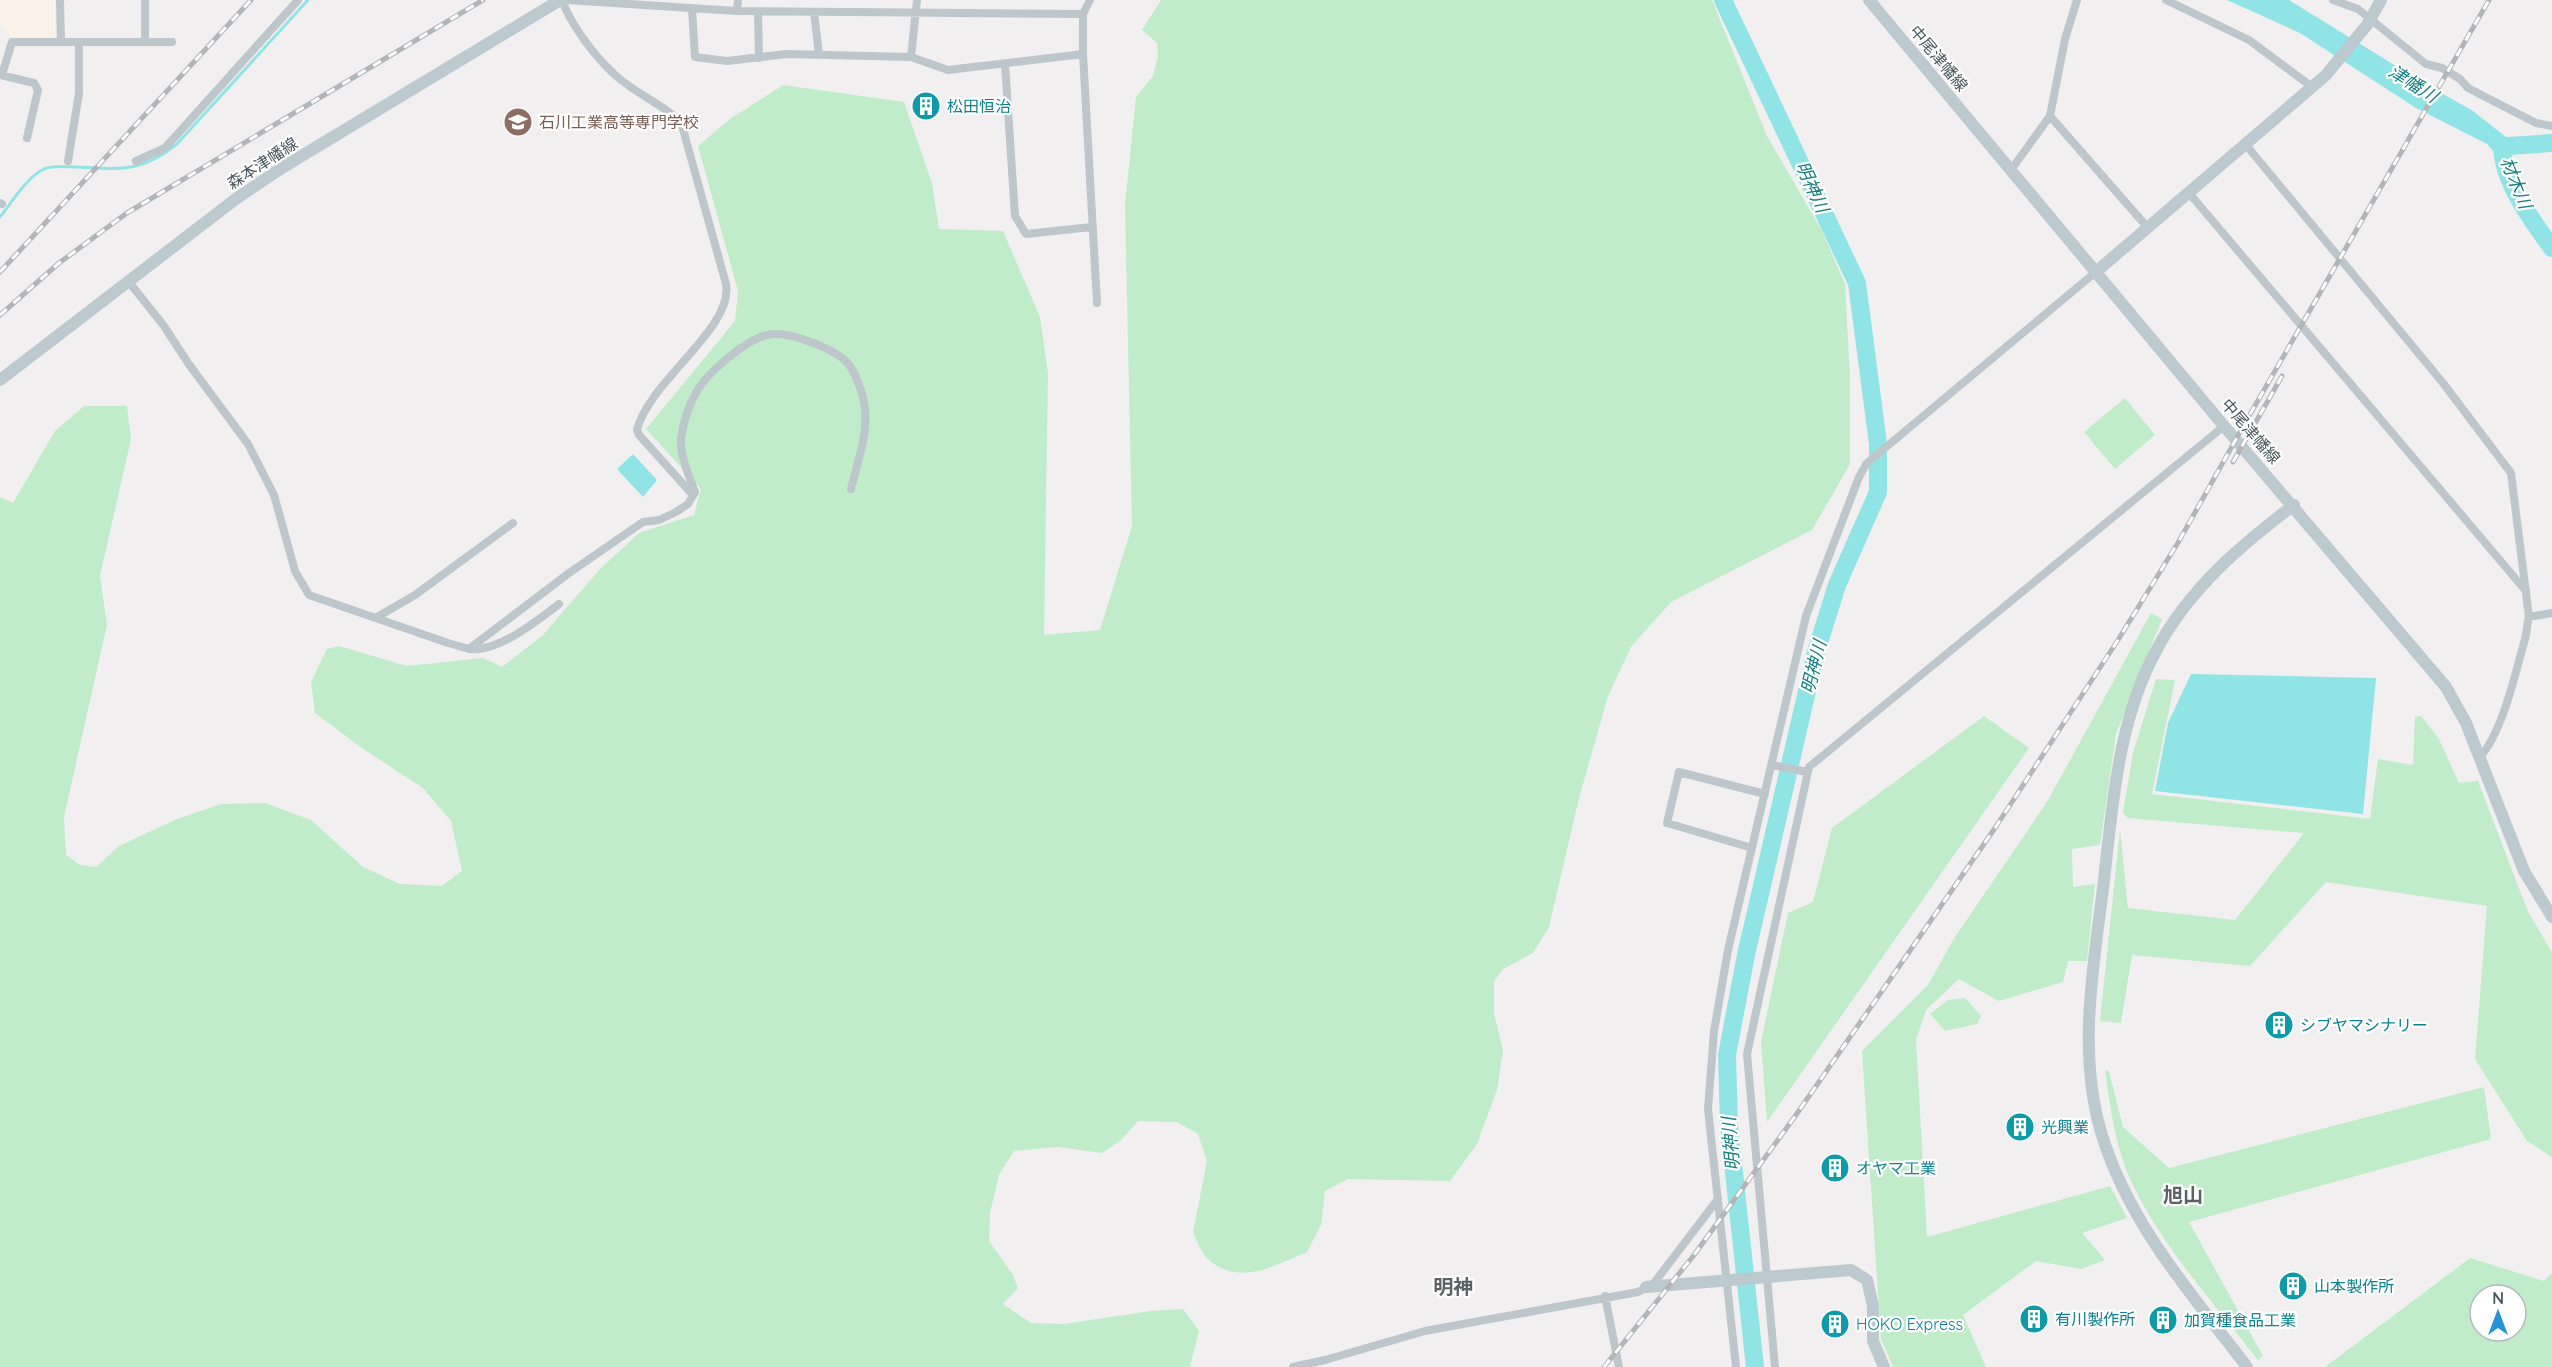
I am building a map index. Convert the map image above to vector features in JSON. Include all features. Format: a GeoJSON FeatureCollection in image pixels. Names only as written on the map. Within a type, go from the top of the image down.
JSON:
{"type":"FeatureCollection","features":[{"type":"Feature","properties":{"kind":"main road","name":"森本津幡線"},"geometry":{"type":"LineString","coordinates":[[0,380],[237,198],[280,169],[561,0]]}},
{"type":"Feature","properties":{"kind":"main road","name":"中尾津幡線"},"geometry":{"type":"LineString","coordinates":[[1869,0],[2224,426],[2294,505],[2446,687],[2466,723],[2524,871],[2552,917]]}},
{"type":"Feature","properties":{"kind":"main road"},"geometry":{"type":"LineString","coordinates":[[2097,271],[2326,75],[2369,22],[2381,0]]}},
{"type":"Feature","properties":{"kind":"main road"},"geometry":{"type":"LineString","coordinates":[[2247,1367],[2156,1248],[2129,1203],[2101,1132],[2091,1086],[2088,1034],[2091,983],[2118,762],[2129,714],[2157,649],[2175,619],[2208,578],[2247,541],[2294,505]]}},
{"type":"Feature","properties":{"kind":"main road"},"geometry":{"type":"LineString","coordinates":[[1646,1287],[1851,1270],[1867,1280],[1873,1306],[1873,1341],[1884,1367]]}},
{"type":"Feature","properties":{"kind":"street"},"geometry":{"type":"LineString","coordinates":[[60,0],[60,42]]}},
{"type":"Feature","properties":{"kind":"street"},"geometry":{"type":"LineString","coordinates":[[145,0],[145,42]]}},
{"type":"Feature","properties":{"kind":"street"},"geometry":{"type":"LineString","coordinates":[[136,161],[165,148],[298,0]]}},
{"type":"Feature","properties":{"kind":"street"},"geometry":{"type":"LineString","coordinates":[[561,0],[568,19],[613,74],[670,112],[681,122],[726,284],[726,298],[715,323],[662,386],[645,411],[637,430],[693,495]]}},
{"type":"Feature","properties":{"kind":"street"},"geometry":{"type":"LineString","coordinates":[[567,0],[758,12],[1083,14]]}},
{"type":"Feature","properties":{"kind":"street"},"geometry":{"type":"LineString","coordinates":[[737,11],[738,0]]}},
{"type":"Feature","properties":{"kind":"street"},"geometry":{"type":"LineString","coordinates":[[911,57],[917,0]]}},
{"type":"Feature","properties":{"kind":"street"},"geometry":{"type":"LineString","coordinates":[[1090,0],[1083,14],[1083,54],[1097,303]]}},
{"type":"Feature","properties":{"kind":"street"},"geometry":{"type":"LineString","coordinates":[[2011,170],[2050,116],[2065,39],[2077,0]]}},
{"type":"Feature","properties":{"kind":"street"},"geometry":{"type":"LineString","coordinates":[[2166,0],[2249,40],[2312,87]]}},
{"type":"Feature","properties":{"kind":"street"},"geometry":{"type":"LineString","coordinates":[[2333,0],[2358,9],[2369,22],[2426,64],[2442,69],[2460,79],[2468,88],[2536,123],[2552,126]]}},
{"type":"Feature","properties":{"kind":"street"},"geometry":{"type":"LineString","coordinates":[[692,9],[694,57],[727,61],[786,54],[911,57],[948,70],[1083,54]]}},
{"type":"Feature","properties":{"kind":"street"},"geometry":{"type":"LineString","coordinates":[[758,12],[759,58]]}},
{"type":"Feature","properties":{"kind":"street"},"geometry":{"type":"LineString","coordinates":[[814,12],[819,55]]}},
{"type":"Feature","properties":{"kind":"street"},"geometry":{"type":"LineString","coordinates":[[27,138],[38,90],[34,83],[1,75],[12,42],[172,42]]}},
{"type":"Feature","properties":{"kind":"street"},"geometry":{"type":"LineString","coordinates":[[68,161],[80,93],[79,42]]}},
{"type":"Feature","properties":{"kind":"street"},"geometry":{"type":"LineString","coordinates":[[1005,64],[1015,216],[1026,234],[1092,227]]}},
{"type":"Feature","properties":{"kind":"street"},"geometry":{"type":"LineString","coordinates":[[2050,116],[2148,228]]}},
{"type":"Feature","properties":{"kind":"street"},"geometry":{"type":"LineString","coordinates":[[2246,145],[2436,374],[2511,473],[2529,617],[2525,638],[2497,730],[2490,746],[2480,757]]}},
{"type":"Feature","properties":{"kind":"street"},"geometry":{"type":"LineString","coordinates":[[2189,193],[2526,591]]}},
{"type":"Feature","properties":{"kind":"street"},"geometry":{"type":"LineString","coordinates":[[1736,1367],[1730,1280],[1708,1108],[1713,1031],[1728,950],[1765,794],[1774,766],[1806,616],[1859,477],[1867,463],[2097,271]]}},
{"type":"Feature","properties":{"kind":"street"},"geometry":{"type":"LineString","coordinates":[[129,282],[164,326],[188,363],[248,444],[274,495],[295,571],[309,595],[376,617],[383,622],[481,651],[529,627],[559,604]]}},
{"type":"Feature","properties":{"kind":"street"},"geometry":{"type":"LineString","coordinates":[[468,649],[569,573],[643,522],[658,520],[688,504],[695,492],[681,441],[687,412],[698,389],[752,339],[769,334],[793,337],[838,354],[849,365],[866,407],[865,426],[851,489]]}},
{"type":"Feature","properties":{"kind":"street"},"geometry":{"type":"LineString","coordinates":[[1775,1367],[1761,1276],[1747,1054],[1809,767],[2224,426]]}},
{"type":"Feature","properties":{"kind":"street"},"geometry":{"type":"LineString","coordinates":[[376,617],[415,595],[513,523]]}},
{"type":"Feature","properties":{"kind":"street"},"geometry":{"type":"LineString","coordinates":[[2529,617],[2552,613]]}},
{"type":"Feature","properties":{"kind":"street"},"geometry":{"type":"LineString","coordinates":[[1774,766],[1807,772]]}},
{"type":"Feature","properties":{"kind":"street"},"geometry":{"type":"LineString","coordinates":[[1752,848],[1667,823],[1679,772],[1765,794]]}},
{"type":"Feature","properties":{"kind":"street"},"geometry":{"type":"LineString","coordinates":[[1293,1367],[1425,1331],[1605,1296],[1638,1292],[1654,1283],[1718,1198]]}},
{"type":"Feature","properties":{"kind":"street"},"geometry":{"type":"LineString","coordinates":[[1605,1296],[1619,1367]]}},
{"type":"Feature","properties":{"kind":"shaded area"},"geometry":{"type":"Polygon","coordinates":[[[0,0],[55,0],[55,37],[11,37],[0,24],[0,0]]]}},
{"type":"Feature","properties":{"kind":"green space"},"geometry":{"type":"Polygon","coordinates":[[[1161,0],[1712,0],[1767,136],[1822,231],[1845,284],[1850,378],[1850,464],[1812,530],[1671,602],[1631,647],[1608,696],[1579,798],[1549,927],[1533,953],[1503,969],[1494,981],[1494,1013],[1503,1051],[1497,1090],[1477,1144],[1450,1181],[1348,1179],[1325,1191],[1321,1225],[1307,1252],[1271,1267],[1246,1273],[1222,1268],[1210,1261],[1200,1248],[1193,1232],[1207,1161],[1198,1134],[1177,1122],[1138,1121],[1121,1140],[1102,1153],[1058,1147],[1014,1151],[999,1175],[990,1213],[989,1241],[1013,1275],[1018,1288],[1003,1304],[1031,1323],[1064,1324],[1150,1311],[1183,1309],[1199,1331],[1190,1367],[0,1367],[0,497],[13,503],[55,431],[84,406],[127,406],[131,439],[100,576],[107,625],[64,817],[66,855],[80,865],[96,867],[119,846],[177,819],[221,804],[265,803],[311,820],[363,867],[400,884],[442,886],[462,871],[451,821],[423,788],[362,748],[315,713],[311,682],[327,649],[339,646],[407,666],[483,658],[502,667],[543,635],[599,570],[639,533],[694,515],[701,489],[646,429],[735,321],[738,291],[698,146],[730,119],[783,85],[904,102],[932,183],[939,229],[1003,231],[1040,317],[1048,373],[1044,635],[1100,630],[1132,526],[1125,205],[1136,97],[1153,76],[1158,56],[1157,43],[1142,30],[1161,0]]]}},
{"type":"Feature","properties":{"kind":"green space"},"geometry":{"type":"Polygon","coordinates":[[[2125,398],[2155,435],[2115,469],[2084,432],[2125,398]]]}},
{"type":"Feature","properties":{"kind":"green space"},"geometry":{"type":"Polygon","coordinates":[[[2151,613],[2162,619],[2116,734],[2100,845],[2072,849],[2073,887],[2095,884],[2087,961],[2068,961],[2063,982],[1999,1001],[1959,979],[1926,1010],[1916,1040],[1927,1237],[2110,1186],[2127,1218],[2082,1233],[2105,1260],[2081,1269],[2036,1261],[1963,1315],[1986,1367],[1893,1367],[1881,1339],[1862,1051],[1928,985],[1953,940],[2047,802],[2151,613]]]}},
{"type":"Feature","properties":{"kind":"green space"},"geometry":{"type":"Polygon","coordinates":[[[2156,679],[2175,680],[2152,794],[2370,819],[2378,759],[2413,765],[2415,717],[2421,716],[2439,739],[2459,783],[2478,781],[2528,912],[2552,952],[2552,1157],[2527,1141],[2475,1059],[2487,906],[2326,882],[2250,966],[2132,955],[2121,1023],[2100,1021],[2120,829],[2128,908],[2235,920],[2304,833],[2128,818],[2123,813],[2133,753],[2156,679]]]}},
{"type":"Feature","properties":{"kind":"green space"},"geometry":{"type":"Polygon","coordinates":[[[1984,716],[2029,748],[1767,1122],[1761,1042],[1788,913],[1813,902],[1832,828],[1984,716]]]}},
{"type":"Feature","properties":{"kind":"green space"},"geometry":{"type":"Polygon","coordinates":[[[1965,998],[1981,1016],[1977,1024],[1945,1031],[1930,1014],[1948,1000],[1965,998]]]}},
{"type":"Feature","properties":{"kind":"green space"},"geometry":{"type":"Polygon","coordinates":[[[2105,1070],[2109,1071],[2123,1127],[2169,1168],[2484,1087],[2491,1139],[2189,1222],[2263,1356],[2258,1360],[2173,1252],[2131,1181],[2117,1140],[2105,1070]]]}},
{"type":"Feature","properties":{"kind":"green space"},"geometry":{"type":"Polygon","coordinates":[[[2470,1258],[2544,1281],[2552,1273],[2552,1367],[2325,1367],[2470,1258]]]}},
{"type":"Feature","properties":{"kind":"water"},"geometry":{"type":"Polygon","coordinates":[[[2227,0],[2289,0],[2473,111],[2506,137],[2532,144],[2506,154],[2503,162],[2487,144],[2416,108],[2300,33],[2227,0]]]}},
{"type":"Feature","properties":{"kind":"water"},"geometry":{"type":"Polygon","coordinates":[[[633,454],[657,480],[643,497],[617,469],[633,454]]]}},
{"type":"Feature","properties":{"kind":"water"},"geometry":{"type":"Polygon","coordinates":[[[2191,674],[2376,678],[2363,814],[2155,791],[2168,723],[2191,674]]]}},
{"type":"Feature","properties":{"kind":"waterway"},"geometry":{"type":"LineString","coordinates":[[0,217],[26,184],[44,169],[52,167],[118,168],[141,165],[177,144],[308,0]]}},
{"type":"Feature","properties":{"kind":"waterway","name":"明神川"},"geometry":{"type":"LineString","coordinates":[[1723,0],[1857,283],[1878,444],[1878,492],[1837,585],[1816,652],[1746,955],[1727,1055],[1729,1126],[1755,1367]]}},
{"type":"Feature","properties":{"kind":"waterway","name":"津幡川"},"geometry":{"type":"LineString","coordinates":[[2509,146],[2552,143]]}},
{"type":"Feature","properties":{"kind":"waterway","name":"材木川"},"geometry":{"type":"LineString","coordinates":[[2502,147],[2513,188],[2527,213],[2552,248]]}},
{"type":"Feature","properties":{"kind":"railway"},"geometry":{"type":"LineString","coordinates":[[0,272],[251,0]]}},
{"type":"Feature","properties":{"kind":"railway"},"geometry":{"type":"LineString","coordinates":[[0,315],[59,263],[127,213],[483,0]]}},
{"type":"Feature","properties":{"kind":"railway"},"geometry":{"type":"LineString","coordinates":[[1604,1367],[1694,1255],[1796,1115],[1995,828],[2118,640],[2179,541],[2489,0]]}},
{"type":"Feature","properties":{"kind":"railway"},"geometry":{"type":"LineString","coordinates":[[2233,462],[2282,376]]}},
{"type":"Feature","properties":{"kind":"place","name":"松田恒治"},"geometry":{"type":"Point","coordinates":[926,106]}},
{"type":"Feature","properties":{"kind":"place","name":"石川工業高等専門学校"},"geometry":{"type":"Point","coordinates":[518,122]}},
{"type":"Feature","properties":{"kind":"place","name":"シブヤマシナリー"},"geometry":{"type":"Point","coordinates":[2279,1025]}},
{"type":"Feature","properties":{"kind":"place","name":"光興業"},"geometry":{"type":"Point","coordinates":[2020,1127]}},
{"type":"Feature","properties":{"kind":"place","name":"オヤマ工業"},"geometry":{"type":"Point","coordinates":[1835,1168]}},
{"type":"Feature","properties":{"kind":"place","name":"山本製作所"},"geometry":{"type":"Point","coordinates":[2293,1286]}},
{"type":"Feature","properties":{"kind":"place","name":"有川製作所"},"geometry":{"type":"Point","coordinates":[2034,1319]}},
{"type":"Feature","properties":{"kind":"place","name":"加賀種食品工業"},"geometry":{"type":"Point","coordinates":[2163,1320]}},
{"type":"Feature","properties":{"kind":"place","name":"HOKO Express"},"geometry":{"type":"Point","coordinates":[1835,1324]}},
{"type":"Feature","properties":{"kind":"district","name":"旭山"},"geometry":{"type":"Point","coordinates":[2183,1195]}},
{"type":"Feature","properties":{"kind":"district","name":"明神"},"geometry":{"type":"Point","coordinates":[1453,1287]}}]}
